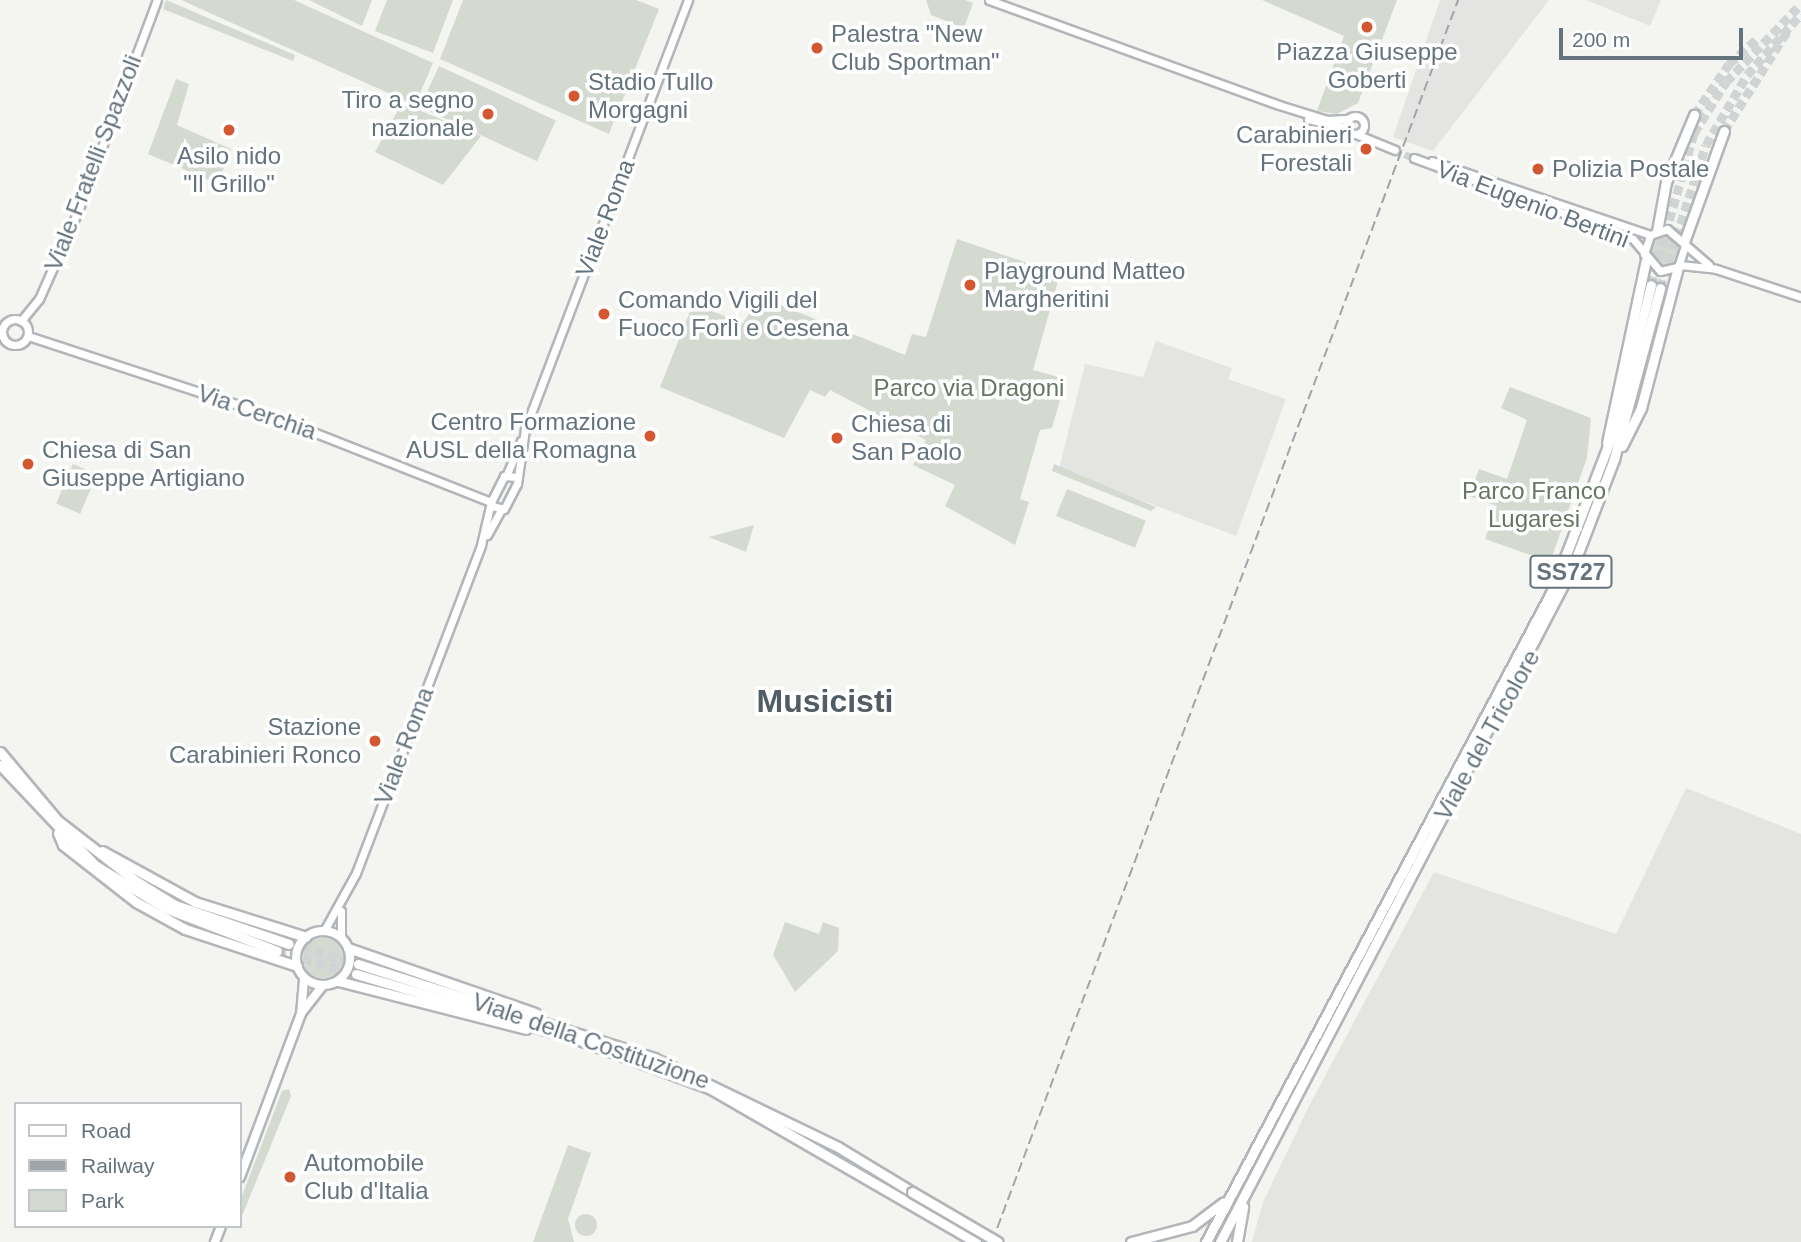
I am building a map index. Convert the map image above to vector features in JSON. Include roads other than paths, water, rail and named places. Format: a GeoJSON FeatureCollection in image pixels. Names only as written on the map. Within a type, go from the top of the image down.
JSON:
{"type":"FeatureCollection","features":[{"type":"Feature","properties":{"kind":"highway"},"geometry":{"type":"LineString","coordinates":[[1653,233],[1666,182],[1694,115]]}},
{"type":"Feature","properties":{"kind":"highway"},"geometry":{"type":"LineString","coordinates":[[1684,244],[1724,131]]}},
{"type":"Feature","properties":{"kind":"highway"},"geometry":{"type":"LineString","coordinates":[[1607,452],[1608,419],[1645,258]]}},
{"type":"Feature","properties":{"kind":"highway"},"geometry":{"type":"LineString","coordinates":[[1614,459],[1641,408],[1679,266]]}},
{"type":"Feature","properties":{"kind":"highway","name":"Viale del Tricolore"},"geometry":{"type":"LineString","coordinates":[[1262,1161],[1294,1096],[1552,591],[1607,452],[1655,287],[1614,459],[1541,636],[1428,834]]}},
{"type":"Feature","properties":{"kind":"highway"},"geometry":{"type":"LineString","coordinates":[[0,751],[57,820],[175,905],[289,944]]}},
{"type":"Feature","properties":{"kind":"highway"},"geometry":{"type":"LineString","coordinates":[[0,765],[58,831],[95,865],[165,908],[277,951]]}},
{"type":"Feature","properties":{"kind":"highway"},"geometry":{"type":"LineString","coordinates":[[57,820],[195,902],[306,937]]}},
{"type":"Feature","properties":{"kind":"highway"},"geometry":{"type":"LineString","coordinates":[[58,831],[63,845],[136,902],[185,929],[297,966]]}},
{"type":"Feature","properties":{"kind":"highway","name":"Viale del Tricolore"},"geometry":{"type":"LineString","coordinates":[[1252,1157],[1284,1092],[1421,850]]}},
{"type":"Feature","properties":{"kind":"highway"},"geometry":{"type":"LineString","coordinates":[[348,948],[517,1004],[555,1029]]}},
{"type":"Feature","properties":{"kind":"highway","name":"Viale della Costituzione"},"geometry":{"type":"LineString","coordinates":[[358,964],[717,1084],[911,1197],[998,1242]]}},
{"type":"Feature","properties":{"kind":"highway","name":"Viale della Costituzione"},"geometry":{"type":"LineString","coordinates":[[356,974],[555,1029]]}},
{"type":"Feature","properties":{"kind":"highway"},"geometry":{"type":"LineString","coordinates":[[338,981],[499,1026],[555,1029]]}},
{"type":"Feature","properties":{"kind":"highway"},"geometry":{"type":"LineString","coordinates":[[1131,1242],[1209,1216],[1252,1157]]}},
{"type":"Feature","properties":{"kind":"highway"},"geometry":{"type":"LineString","coordinates":[[1206,1242],[1252,1157]]}},
{"type":"Feature","properties":{"kind":"highway"},"geometry":{"type":"LineString","coordinates":[[1220,1242],[1262,1161]]}},
{"type":"Feature","properties":{"kind":"highway"},"geometry":{"type":"LineString","coordinates":[[1237,1242],[1238,1219],[1262,1161]]}},
{"type":"Feature","properties":{"kind":"highway","name":"Viale della Costituzione"},"geometry":{"type":"LineString","coordinates":[[911,1197],[976,1242]]}},
{"type":"Feature","properties":{"kind":"main road","name":"Viale Fratelli Spazzoli"},"geometry":{"type":"LineString","coordinates":[[21,321],[40,299],[78,211],[157,0]]}},
{"type":"Feature","properties":{"kind":"main road","name":"Viale Roma"},"geometry":{"type":"LineString","coordinates":[[324,931],[341,909],[481,545],[492,504],[523,437],[688,0]]}},
{"type":"Feature","properties":{"kind":"main road"},"geometry":{"type":"LineString","coordinates":[[989,0],[1359,132],[1395,150]]}},
{"type":"Feature","properties":{"kind":"main road"},"geometry":{"type":"LineString","coordinates":[[1279,105],[1327,120],[1361,118],[1359,132]]}},
{"type":"Feature","properties":{"kind":"main road"},"geometry":{"type":"LineString","coordinates":[[1347,128],[1349,119]]}},
{"type":"Feature","properties":{"kind":"main road","name":"Via Eugenio Bertini"},"geometry":{"type":"LineString","coordinates":[[1716,269],[1684,244],[1672,230],[1653,233],[1414,158],[1633,239],[1645,258],[1660,271],[1679,266],[1716,269],[1801,298]]}},
{"type":"Feature","properties":{"kind":"main road","name":"Via Eugenio Bertini"},"geometry":{"type":"LineString","coordinates":[[1645,258],[1653,233]]}},
{"type":"Feature","properties":{"kind":"main road"},"geometry":{"type":"LineString","coordinates":[[1679,266],[1684,244]]}},
{"type":"Feature","properties":{"kind":"main road"},"geometry":{"type":"LineString","coordinates":[[1,328],[21,321],[28,336]]}},
{"type":"Feature","properties":{"kind":"main road","name":"Via Cerchia"},"geometry":{"type":"LineString","coordinates":[[1,328],[13,345],[28,336],[270,415],[484,496],[501,510]]}},
{"type":"Feature","properties":{"kind":"main road","name":"Viale Roma"},"geometry":{"type":"LineString","coordinates":[[481,545],[517,477],[523,437]]}},
{"type":"Feature","properties":{"kind":"main road"},"geometry":{"type":"LineString","coordinates":[[507,474],[517,477]]}},
{"type":"Feature","properties":{"kind":"main road"},"geometry":{"type":"LineString","coordinates":[[484,496],[497,493]]}},
{"type":"Feature","properties":{"kind":"main road","name":"Viale Roma"},"geometry":{"type":"LineString","coordinates":[[341,909],[341,938]]}},
{"type":"Feature","properties":{"kind":"main road"},"geometry":{"type":"LineString","coordinates":[[242,1172],[301,1014],[304,978],[297,966],[306,937],[324,931],[341,938],[348,948],[349,966],[338,981],[323,985],[304,978]]}},
{"type":"Feature","properties":{"kind":"main road"},"geometry":{"type":"LineString","coordinates":[[301,1014],[323,985]]}},
{"type":"Feature","properties":{"kind":"tunnel"},"geometry":{"type":"LineString","coordinates":[[1651,285],[1694,133],[1726,82],[1801,4]]}},
{"type":"Feature","properties":{"kind":"tunnel"},"geometry":{"type":"LineString","coordinates":[[1660,288],[1706,145],[1747,75],[1801,14]]}},
{"type":"Feature","properties":{"kind":"tunnel"},"geometry":{"type":"LineString","coordinates":[[1724,131],[1788,30]]}},
{"type":"Feature","properties":{"kind":"tunnel"},"geometry":{"type":"LineString","coordinates":[[1694,115],[1729,64],[1757,39]]}},
{"type":"Feature","properties":{"kind":"tunnel"},"geometry":{"type":"LineString","coordinates":[[1395,150],[1414,158]]}},
{"type":"Feature","properties":{"kind":"tunnel"},"geometry":{"type":"LineString","coordinates":[[289,944],[358,964]]}},
{"type":"Feature","properties":{"kind":"tunnel"},"geometry":{"type":"LineString","coordinates":[[277,951],[356,974]]}},
{"type":"Feature","properties":{"kind":"railway"},"geometry":{"type":"LineString","coordinates":[[992,1242],[1458,0]]}},
{"type":"Feature","properties":{"kind":"place","name":"Piazza Giuseppe Goberti"},"geometry":{"type":"Point","coordinates":[1367,27]}},
{"type":"Feature","properties":{"kind":"place","name":"Palestra \"New Club Sportman\""},"geometry":{"type":"Point","coordinates":[817,48]}},
{"type":"Feature","properties":{"kind":"place","name":"Stadio Tullo Morgagni"},"geometry":{"type":"Point","coordinates":[574,96]}},
{"type":"Feature","properties":{"kind":"place","name":"Tiro a segno nazionale"},"geometry":{"type":"Point","coordinates":[488,114]}},
{"type":"Feature","properties":{"kind":"place","name":"Asilo nido \"Il Grillo\""},"geometry":{"type":"Point","coordinates":[229,130]}},
{"type":"Feature","properties":{"kind":"place","name":"Carabinieri Forestali"},"geometry":{"type":"Point","coordinates":[1366,149]}},
{"type":"Feature","properties":{"kind":"place","name":"Polizia Postale"},"geometry":{"type":"Point","coordinates":[1538,169]}},
{"type":"Feature","properties":{"kind":"place","name":"Playground Matteo Margheritini"},"geometry":{"type":"Point","coordinates":[970,285]}},
{"type":"Feature","properties":{"kind":"place","name":"Comando Vigili del Fuoco Forlì e Cesena"},"geometry":{"type":"Point","coordinates":[604,314]}},
{"type":"Feature","properties":{"kind":"place","name":"Centro Formazione AUSL della Romagna"},"geometry":{"type":"Point","coordinates":[650,436]}},
{"type":"Feature","properties":{"kind":"place","name":"Chiesa di San Paolo"},"geometry":{"type":"Point","coordinates":[837,438]}},
{"type":"Feature","properties":{"kind":"place","name":"Chiesa di San Giuseppe Artigiano"},"geometry":{"type":"Point","coordinates":[28,464]}},
{"type":"Feature","properties":{"kind":"place","name":"Stazione Carabinieri Ronco"},"geometry":{"type":"Point","coordinates":[375,741]}},
{"type":"Feature","properties":{"kind":"place","name":"Automobile Club d'Italia"},"geometry":{"type":"Point","coordinates":[290,1177]}},
{"type":"Feature","properties":{"kind":"district","name":"Musicisti"},"geometry":{"type":"Point","coordinates":[825,701]}},
{"type":"Feature","properties":{"kind":"park label","name":"Parco via Dragoni"},"geometry":{"type":"Point","coordinates":[969,388]}},
{"type":"Feature","properties":{"kind":"park label","name":"Parco Franco Lugaresi"},"geometry":{"type":"Point","coordinates":[1534,505]}}]}
